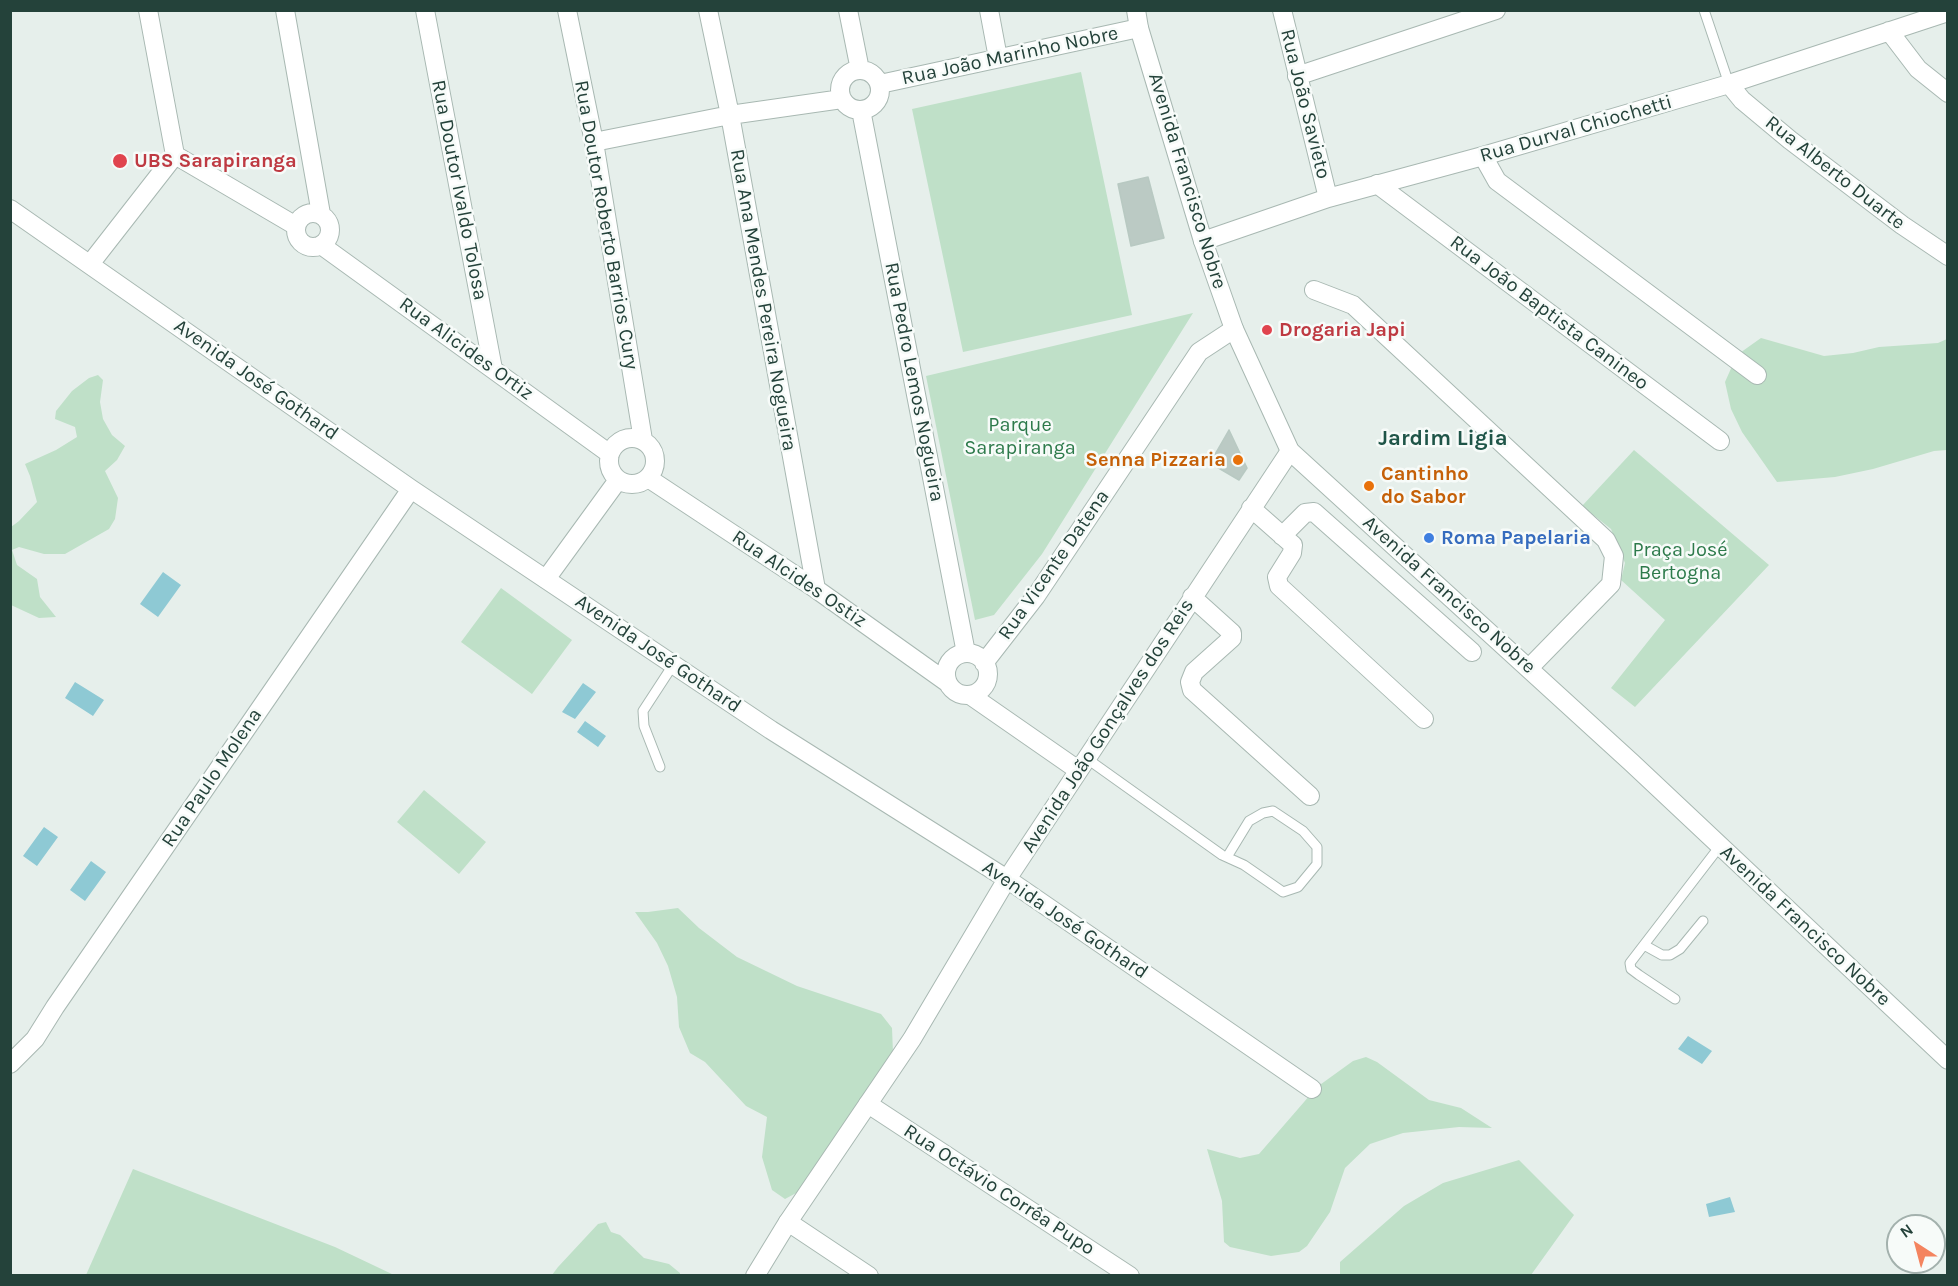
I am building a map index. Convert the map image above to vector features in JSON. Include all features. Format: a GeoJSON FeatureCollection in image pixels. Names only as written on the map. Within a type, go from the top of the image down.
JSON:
{"type":"FeatureCollection","features":[{"type":"Feature","properties":{"kind":"street"},"geometry":{"type":"LineString","coordinates":[[90,264],[175,155],[148,10]]}},
{"type":"Feature","properties":{"kind":"street"},"geometry":{"type":"LineString","coordinates":[[285,10],[321,214],[327,221],[330,231],[321,245],[310,247],[300,242],[295,232],[296,226],[305,215],[321,214]]}},
{"type":"Feature","properties":{"kind":"street","name":"Rua Doutor Ivaldo Tolosa"},"geometry":{"type":"LineString","coordinates":[[425,10],[493,369]]}},
{"type":"Feature","properties":{"kind":"street","name":"Rua Doutor Roberto Barrios Cury"},"geometry":{"type":"LineString","coordinates":[[567,10],[594,142],[643,440]]}},
{"type":"Feature","properties":{"kind":"street","name":"Rua Ana Mendes Pereira Nogueira"},"geometry":{"type":"LineString","coordinates":[[708,10],[730,115],[816,589]]}},
{"type":"Feature","properties":{"kind":"street"},"geometry":{"type":"LineString","coordinates":[[848,10],[860,70]]}},
{"type":"Feature","properties":{"kind":"street"},"geometry":{"type":"LineString","coordinates":[[989,10],[998,58]]}},
{"type":"Feature","properties":{"kind":"street","name":"Rua João Savieto"},"geometry":{"type":"LineString","coordinates":[[1282,10],[1328,198]]}},
{"type":"Feature","properties":{"kind":"street"},"geometry":{"type":"LineString","coordinates":[[1297,76],[1496,10]]}},
{"type":"Feature","properties":{"kind":"street","name":"Rua Durval Chiochetti"},"geometry":{"type":"LineString","coordinates":[[1203,241],[1328,198],[1483,156],[1729,84],[1947,12]]}},
{"type":"Feature","properties":{"kind":"street","name":"Rua João Marinho Nobre"},"geometry":{"type":"LineString","coordinates":[[880,84],[998,58],[1138,19]]}},
{"type":"Feature","properties":{"kind":"street","name":"Avenida Francisco Nobre"},"geometry":{"type":"LineString","coordinates":[[1138,19],[1203,241],[1234,329],[1290,451],[1529,668],[1947,1060]]}},
{"type":"Feature","properties":{"kind":"street"},"geometry":{"type":"LineString","coordinates":[[1889,31],[1918,69],[1947,93]]}},
{"type":"Feature","properties":{"kind":"street"},"geometry":{"type":"LineString","coordinates":[[860,70],[873,73],[880,84],[881,91],[871,108],[852,109],[842,99],[840,93],[843,79],[847,74],[860,70]]}},
{"type":"Feature","properties":{"kind":"street","name":"Rua Alberto Duarte"},"geometry":{"type":"LineString","coordinates":[[1729,84],[1742,100],[1790,140],[1902,225],[1947,256]]}},
{"type":"Feature","properties":{"kind":"street"},"geometry":{"type":"LineString","coordinates":[[594,142],[730,115],[842,99]]}},
{"type":"Feature","properties":{"kind":"street","name":"Rua Pedro Lemos Nogueira"},"geometry":{"type":"LineString","coordinates":[[861,110],[966,653]]}},
{"type":"Feature","properties":{"kind":"street"},"geometry":{"type":"LineString","coordinates":[[175,155],[296,226]]}},
{"type":"Feature","properties":{"kind":"street"},"geometry":{"type":"LineString","coordinates":[[1483,156],[1497,181],[1757,375]]}},
{"type":"Feature","properties":{"kind":"street","name":"Rua João Baptista Canineo"},"geometry":{"type":"LineString","coordinates":[[1377,184],[1720,441]]}},
{"type":"Feature","properties":{"kind":"street","name":"Avenida José Gothard"},"geometry":{"type":"LineString","coordinates":[[10,209],[411,489],[771,730],[1007,879],[1312,1089]]}},
{"type":"Feature","properties":{"kind":"street","name":"Rua Alicides Ortiz"},"geometry":{"type":"LineString","coordinates":[[321,245],[610,454]]}},
{"type":"Feature","properties":{"kind":"street"},"geometry":{"type":"LineString","coordinates":[[1314,290],[1353,305],[1606,540],[1614,556],[1611,584],[1529,668]]}},
{"type":"Feature","properties":{"kind":"street","name":"Rua Vicente Datena"},"geometry":{"type":"LineString","coordinates":[[984,663],[1036,596],[1199,352],[1234,329]]}},
{"type":"Feature","properties":{"kind":"street"},"geometry":{"type":"LineString","coordinates":[[627,438],[643,440],[649,444],[656,458],[648,478],[633,484],[618,480],[610,468],[610,454],[620,441],[627,438]]}},
{"type":"Feature","properties":{"kind":"street","name":"Avenida João Gonçalves dos Reis"},"geometry":{"type":"LineString","coordinates":[[755,1275],[788,1222],[912,1039],[1007,879],[1290,451]]}},
{"type":"Feature","properties":{"kind":"street","name":"Rua Alcides Ostiz"},"geometry":{"type":"LineString","coordinates":[[648,478],[816,589],[948,683]]}},
{"type":"Feature","properties":{"kind":"street"},"geometry":{"type":"LineString","coordinates":[[546,579],[618,480]]}},
{"type":"Feature","properties":{"kind":"street","name":"Rua Paulo Molena"},"geometry":{"type":"LineString","coordinates":[[10,1064],[35,1039],[411,489]]}},
{"type":"Feature","properties":{"kind":"street"},"geometry":{"type":"LineString","coordinates":[[1251,508],[1293,545],[1292,554],[1277,577],[1279,586],[1424,719]]}},
{"type":"Feature","properties":{"kind":"street"},"geometry":{"type":"LineString","coordinates":[[1282,536],[1305,513],[1314,512],[1472,651]]}},
{"type":"Feature","properties":{"kind":"street"},"geometry":{"type":"LineString","coordinates":[[1192,597],[1232,633],[1232,638],[1194,672],[1190,682],[1192,690],[1310,796]]}},
{"type":"Feature","properties":{"kind":"street"},"geometry":{"type":"LineString","coordinates":[[966,653],[979,658],[984,663],[986,682],[976,692],[957,693],[948,683],[946,676],[949,663],[954,658],[966,653]]}},
{"type":"Feature","properties":{"kind":"street"},"geometry":{"type":"LineString","coordinates":[[970,694],[1082,764]]}},
{"type":"Feature","properties":{"kind":"street","name":"Rua Octávio Corrêa Pupo"},"geometry":{"type":"LineString","coordinates":[[868,1104],[1130,1275]]}},
{"type":"Feature","properties":{"kind":"street"},"geometry":{"type":"LineString","coordinates":[[788,1222],[869,1275]]}},
{"type":"Feature","properties":{"kind":"lane"},"geometry":{"type":"LineString","coordinates":[[1704,10],[1729,84]]}},
{"type":"Feature","properties":{"kind":"lane"},"geometry":{"type":"LineString","coordinates":[[660,767],[644,726],[643,711],[673,665]]}},
{"type":"Feature","properties":{"kind":"lane"},"geometry":{"type":"LineString","coordinates":[[1082,764],[1227,857],[1244,866],[1283,892],[1298,887],[1317,864],[1317,847],[1303,831],[1273,811],[1249,820],[1227,857]]}},
{"type":"Feature","properties":{"kind":"lane"},"geometry":{"type":"LineString","coordinates":[[1675,999],[1631,969],[1630,963],[1720,846]]}},
{"type":"Feature","properties":{"kind":"lane"},"geometry":{"type":"LineString","coordinates":[[1644,945],[1662,956],[1670,955],[1680,949],[1703,921]]}},
{"type":"Feature","properties":{"kind":"green space"},"geometry":{"type":"Polygon","coordinates":[[[1081,72],[1132,315],[963,352],[912,109],[1081,72]]]}},
{"type":"Feature","properties":{"kind":"green space","name":"Parque Sarapiranga"},"geometry":{"type":"Polygon","coordinates":[[[1193,313],[1042,554],[994,615],[975,620],[926,376],[1193,313]]]}},
{"type":"Feature","properties":{"kind":"green space"},"geometry":{"type":"Polygon","coordinates":[[[1761,338],[1824,356],[1879,347],[1938,343],[1947,339],[1947,450],[1934,451],[1873,469],[1835,477],[1777,482],[1742,432],[1731,409],[1725,382],[1737,355],[1761,338]]]}},
{"type":"Feature","properties":{"kind":"green space"},"geometry":{"type":"Polygon","coordinates":[[[98,375],[103,380],[100,402],[103,419],[112,435],[125,446],[117,460],[105,471],[118,498],[115,519],[109,529],[65,554],[44,554],[19,547],[12,550],[17,565],[37,579],[40,597],[56,617],[39,618],[11,605],[11,527],[37,502],[25,464],[56,450],[77,437],[75,427],[55,419],[56,411],[72,391],[89,378],[98,375]]]}},
{"type":"Feature","properties":{"kind":"green space","name":"Praça José Bertogna"},"geometry":{"type":"Polygon","coordinates":[[[1634,450],[1769,565],[1635,707],[1611,688],[1665,620],[1621,580],[1625,563],[1611,529],[1582,506],[1634,450]]]}},
{"type":"Feature","properties":{"kind":"green space"},"geometry":{"type":"Polygon","coordinates":[[[501,588],[572,640],[532,694],[461,642],[501,588]]]}},
{"type":"Feature","properties":{"kind":"green space"},"geometry":{"type":"Polygon","coordinates":[[[424,790],[486,842],[459,874],[397,822],[424,790]]]}},
{"type":"Feature","properties":{"kind":"green space"},"geometry":{"type":"Polygon","coordinates":[[[678,908],[699,928],[737,957],[797,986],[881,1014],[892,1028],[893,1053],[825,1166],[798,1192],[785,1199],[772,1190],[762,1157],[767,1117],[746,1106],[705,1062],[690,1053],[679,1027],[677,997],[668,966],[657,943],[635,912],[678,908]]]}},
{"type":"Feature","properties":{"kind":"green space"},"geometry":{"type":"Polygon","coordinates":[[[1366,1057],[1377,1062],[1429,1100],[1461,1108],[1492,1128],[1459,1127],[1403,1133],[1370,1144],[1345,1168],[1330,1212],[1307,1246],[1299,1252],[1271,1256],[1230,1247],[1224,1242],[1222,1201],[1207,1149],[1240,1158],[1259,1154],[1317,1087],[1353,1061],[1366,1057]]]}},
{"type":"Feature","properties":{"kind":"green space"},"geometry":{"type":"Polygon","coordinates":[[[1519,1160],[1574,1215],[1531,1275],[1340,1275],[1340,1262],[1404,1206],[1443,1183],[1519,1160]]]}},
{"type":"Feature","properties":{"kind":"green space"},"geometry":{"type":"Polygon","coordinates":[[[133,1169],[335,1247],[394,1275],[86,1275],[133,1169]]]}},
{"type":"Feature","properties":{"kind":"green space"},"geometry":{"type":"Polygon","coordinates":[[[606,1222],[611,1232],[620,1235],[644,1258],[669,1264],[680,1275],[552,1275],[598,1224],[606,1222]]]}},
{"type":"Feature","properties":{"kind":"water"},"geometry":{"type":"Polygon","coordinates":[[[163,572],[181,585],[158,617],[140,604],[163,572]]]}},
{"type":"Feature","properties":{"kind":"water"},"geometry":{"type":"Polygon","coordinates":[[[75,682],[104,700],[93,716],[65,698],[75,682]]]}},
{"type":"Feature","properties":{"kind":"water"},"geometry":{"type":"Polygon","coordinates":[[[583,683],[596,692],[575,719],[562,712],[583,683]]]}},
{"type":"Feature","properties":{"kind":"water"},"geometry":{"type":"Polygon","coordinates":[[[585,721],[606,736],[598,747],[577,732],[585,721]]]}},
{"type":"Feature","properties":{"kind":"water"},"geometry":{"type":"Polygon","coordinates":[[[44,827],[58,837],[37,866],[23,856],[44,827]]]}},
{"type":"Feature","properties":{"kind":"water"},"geometry":{"type":"Polygon","coordinates":[[[91,861],[106,872],[85,901],[70,890],[91,861]]]}},
{"type":"Feature","properties":{"kind":"water"},"geometry":{"type":"Polygon","coordinates":[[[1688,1036],[1712,1051],[1702,1064],[1678,1049],[1688,1036]]]}},
{"type":"Feature","properties":{"kind":"water"},"geometry":{"type":"Polygon","coordinates":[[[1730,1197],[1735,1212],[1709,1217],[1706,1204],[1730,1197]]]}},
{"type":"Feature","properties":{"kind":"building"},"geometry":{"type":"Polygon","coordinates":[[[1148,177],[1164,238],[1131,246],[1118,184],[1148,177]]]}},
{"type":"Feature","properties":{"kind":"building"},"geometry":{"type":"Polygon","coordinates":[[[1229,430],[1247,468],[1239,480],[1210,463],[1229,430]]]}},
{"type":"Feature","properties":{"kind":"place","name":"UBS Sarapiranga"},"geometry":{"type":"Point","coordinates":[120,161]}},
{"type":"Feature","properties":{"kind":"place","name":"Drogaria Japi"},"geometry":{"type":"Point","coordinates":[1267,330]}},
{"type":"Feature","properties":{"kind":"place","name":"Senna Pizzaria"},"geometry":{"type":"Point","coordinates":[1238,460]}},
{"type":"Feature","properties":{"kind":"place","name":"Cantinho do Sabor"},"geometry":{"type":"Point","coordinates":[1369,486]}},
{"type":"Feature","properties":{"kind":"place","name":"Roma Papelaria"},"geometry":{"type":"Point","coordinates":[1429,538]}},
{"type":"Feature","properties":{"kind":"district","name":"Jardim Ligia"},"geometry":{"type":"Point","coordinates":[1443,439]}}]}
